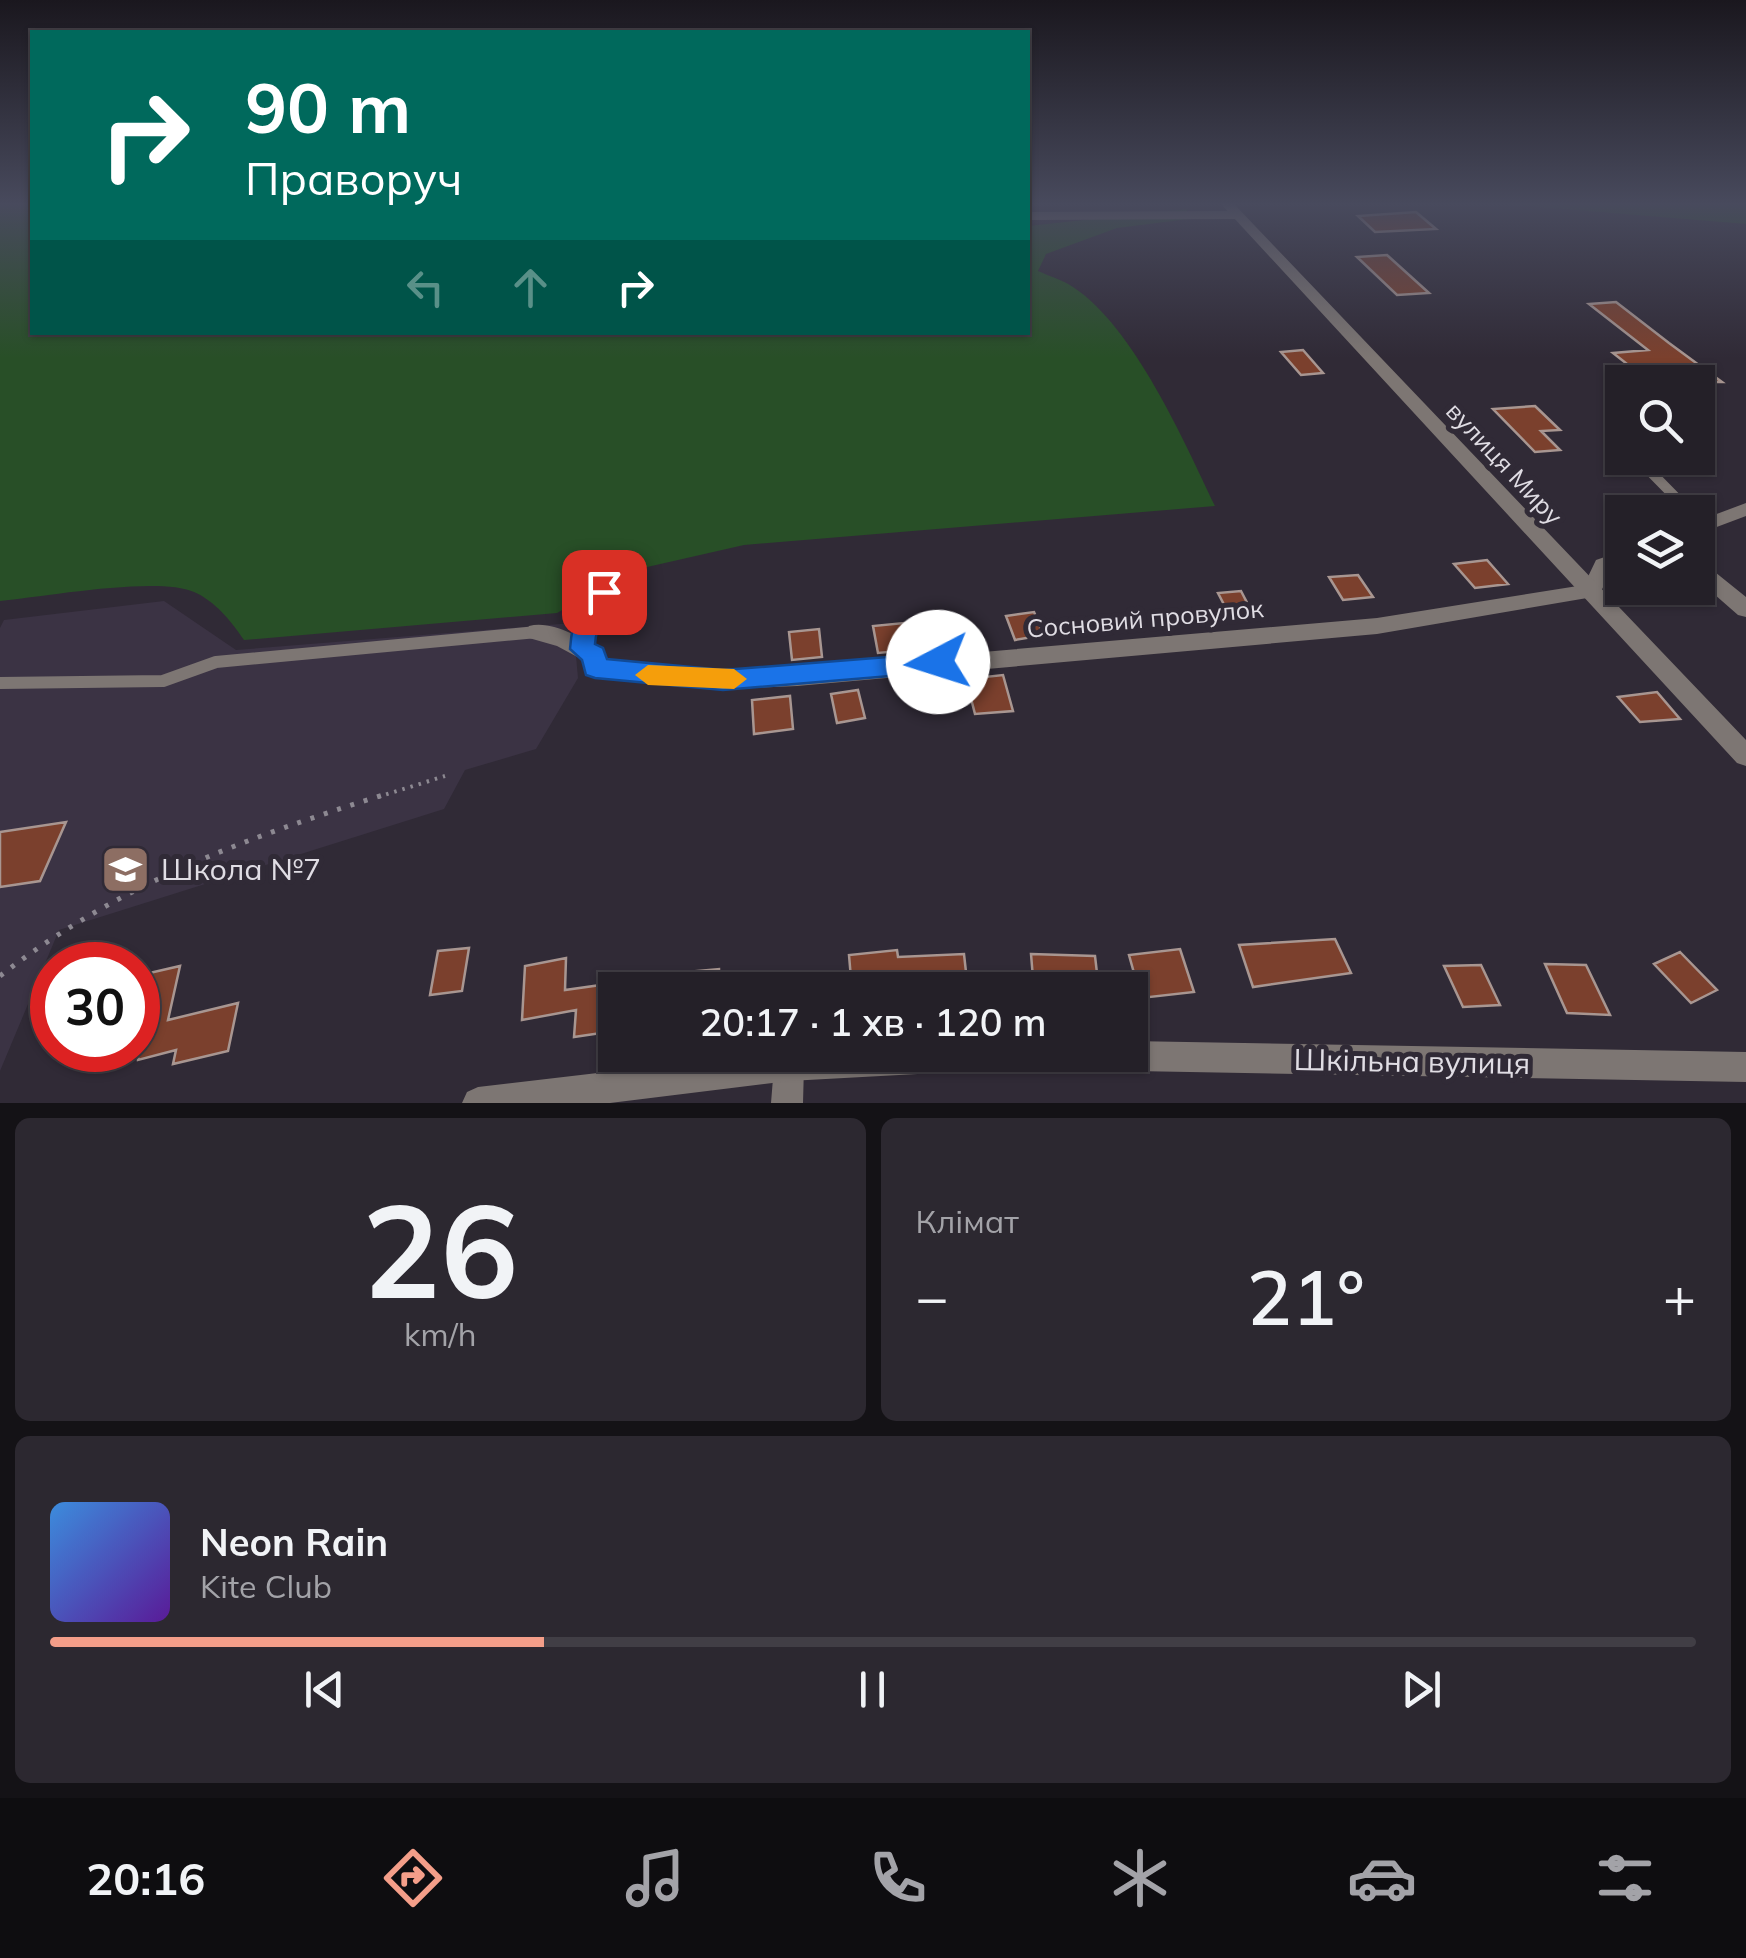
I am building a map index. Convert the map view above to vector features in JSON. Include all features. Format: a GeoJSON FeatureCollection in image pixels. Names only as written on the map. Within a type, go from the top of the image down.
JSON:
{"type":"FeatureCollection","features":[{"type":"Feature","properties":{"kind":"street","name":"вулиця Миру"},"geometry":{"type":"LineString","coordinates":[[1275,255],[1746,756]]}},
{"type":"Feature","properties":{"kind":"street"},"geometry":{"type":"LineString","coordinates":[[1715,517],[1746,509]]}},
{"type":"Feature","properties":{"kind":"street"},"geometry":{"type":"LineString","coordinates":[[1592,591],[1605,565]]}},
{"type":"Feature","properties":{"kind":"street"},"geometry":{"type":"LineString","coordinates":[[1715,583],[1746,610]]}},
{"type":"Feature","properties":{"kind":"street","name":"Сосновий провулок"},"geometry":{"type":"LineString","coordinates":[[537,632],[594,655],[595,668],[723,680],[1377,626],[1592,591]]}},
{"type":"Feature","properties":{"kind":"street","name":"Шкільна вулиця"},"geometry":{"type":"LineString","coordinates":[[1148,1056],[1746,1067]]}},
{"type":"Feature","properties":{"kind":"street"},"geometry":{"type":"LineString","coordinates":[[478,1103],[739,1072]]}},
{"type":"Feature","properties":{"kind":"street"},"geometry":{"type":"LineString","coordinates":[[786,1103],[789,1072]]}},
{"type":"Feature","properties":{"kind":"lane"},"geometry":{"type":"LineString","coordinates":[[1653,475],[1672,495]]}},
{"type":"Feature","properties":{"kind":"lane"},"geometry":{"type":"LineString","coordinates":[[582,649],[588,611],[604,592]]}},
{"type":"Feature","properties":{"kind":"lane"},"geometry":{"type":"LineString","coordinates":[[0,682],[163,680],[216,662],[537,632]]}},
{"type":"Feature","properties":{"kind":"path"},"geometry":{"type":"LineString","coordinates":[[0,976],[93,906],[146,878],[445,776]]}},
{"type":"Feature","properties":{"kind":"shaded area","name":"Школа №7"},"geometry":{"type":"Polygon","coordinates":[[[164,601],[236,650],[573,623],[578,678],[536,749],[465,770],[444,809],[59,930],[54,942],[30,942],[30,999],[0,1071],[0,628],[4,620],[164,601]]]}},
{"type":"Feature","properties":{"kind":"green space"},"geometry":{"type":"Polygon","coordinates":[[[0,255],[30,255],[30,335],[1030,335],[1030,255],[1045,255],[1038,271],[1073,287],[1095,305],[1137,357],[1215,506],[744,545],[634,570],[557,613],[244,640],[209,601],[177,588],[128,587],[0,601],[0,255]]]}},
{"type":"Feature","properties":{"kind":"building"},"geometry":{"type":"Polygon","coordinates":[[[1388,255],[1429,293],[1397,295],[1357,257],[1388,255]]]}},
{"type":"Feature","properties":{"kind":"building"},"geometry":{"type":"Polygon","coordinates":[[[1616,302],[1699,365],[1628,365],[1613,353],[1648,350],[1589,304],[1616,302]]]}},
{"type":"Feature","properties":{"kind":"building"},"geometry":{"type":"Polygon","coordinates":[[[1303,350],[1323,373],[1301,375],[1281,352],[1303,350]]]}},
{"type":"Feature","properties":{"kind":"building"},"geometry":{"type":"Polygon","coordinates":[[[1535,406],[1560,430],[1541,431],[1560,450],[1535,452],[1493,409],[1535,406]]]}},
{"type":"Feature","properties":{"kind":"building"},"geometry":{"type":"Polygon","coordinates":[[[1487,560],[1508,584],[1475,588],[1454,564],[1487,560]]]}},
{"type":"Feature","properties":{"kind":"building"},"geometry":{"type":"Polygon","coordinates":[[[1358,575],[1373,597],[1343,600],[1329,577],[1358,575]]]}},
{"type":"Feature","properties":{"kind":"building"},"geometry":{"type":"Polygon","coordinates":[[[1241,591],[1255,618],[1232,620],[1218,593],[1241,591]]]}},
{"type":"Feature","properties":{"kind":"building"},"geometry":{"type":"Polygon","coordinates":[[[1034,612],[1044,635],[1015,640],[1006,616],[1034,612]]]}},
{"type":"Feature","properties":{"kind":"building"},"geometry":{"type":"Polygon","coordinates":[[[904,623],[910,650],[878,653],[873,626],[904,623]]]}},
{"type":"Feature","properties":{"kind":"building"},"geometry":{"type":"Polygon","coordinates":[[[819,629],[822,657],[792,660],[789,632],[819,629]]]}},
{"type":"Feature","properties":{"kind":"building"},"geometry":{"type":"Polygon","coordinates":[[[1003,675],[1013,711],[975,714],[966,679],[1003,675]]]}},
{"type":"Feature","properties":{"kind":"building"},"geometry":{"type":"Polygon","coordinates":[[[858,690],[865,718],[837,723],[831,694],[858,690]]]}},
{"type":"Feature","properties":{"kind":"building"},"geometry":{"type":"Polygon","coordinates":[[[1657,692],[1680,719],[1640,722],[1618,697],[1657,692]]]}},
{"type":"Feature","properties":{"kind":"building"},"geometry":{"type":"Polygon","coordinates":[[[790,696],[793,729],[754,734],[752,700],[790,696]]]}},
{"type":"Feature","properties":{"kind":"building"},"geometry":{"type":"Polygon","coordinates":[[[66,822],[40,881],[0,887],[0,832],[66,822]]]}},
{"type":"Feature","properties":{"kind":"building"},"geometry":{"type":"Polygon","coordinates":[[[1335,939],[1351,973],[1253,987],[1239,945],[1335,939]]]}},
{"type":"Feature","properties":{"kind":"building"},"geometry":{"type":"Polygon","coordinates":[[[469,948],[462,991],[430,995],[438,951],[469,948]]]}},
{"type":"Feature","properties":{"kind":"building"},"geometry":{"type":"Polygon","coordinates":[[[1180,949],[1194,992],[1148,997],[1148,972],[1134,972],[1129,955],[1180,949]]]}},
{"type":"Feature","properties":{"kind":"building"},"geometry":{"type":"Polygon","coordinates":[[[897,950],[898,957],[964,954],[966,972],[850,972],[849,955],[897,950]]]}},
{"type":"Feature","properties":{"kind":"building"},"geometry":{"type":"Polygon","coordinates":[[[1680,952],[1717,990],[1691,1003],[1654,964],[1680,952]]]}},
{"type":"Feature","properties":{"kind":"building"},"geometry":{"type":"Polygon","coordinates":[[[1031,954],[1095,956],[1097,972],[1032,972],[1031,954]]]}},
{"type":"Feature","properties":{"kind":"building"},"geometry":{"type":"Polygon","coordinates":[[[566,958],[565,990],[598,985],[598,1033],[574,1037],[576,1010],[522,1020],[525,966],[566,958]]]}},
{"type":"Feature","properties":{"kind":"building"},"geometry":{"type":"Polygon","coordinates":[[[1545,964],[1586,965],[1610,1015],[1567,1013],[1545,964]]]}},
{"type":"Feature","properties":{"kind":"building"},"geometry":{"type":"Polygon","coordinates":[[[1481,965],[1500,1005],[1463,1007],[1444,966],[1481,965]]]}},
{"type":"Feature","properties":{"kind":"building"},"geometry":{"type":"Polygon","coordinates":[[[180,966],[168,1020],[238,1003],[228,1051],[173,1064],[176,1050],[160,1054],[160,971],[180,966]]]}},
{"type":"Feature","properties":{"kind":"slow traffic"},"geometry":{"type":"LineString","coordinates":[[648,675],[734,679]]}},
{"type":"Feature","properties":{"kind":"place","name":"Школа №7"},"geometry":{"type":"Point","coordinates":[126,869]}},
{"type":"Feature","properties":{"kind":"route"},"geometry":{"type":"LineString","coordinates":[[604,592],[588,611],[582,649],[594,655],[595,668],[723,680],[938,662]]}}]}
